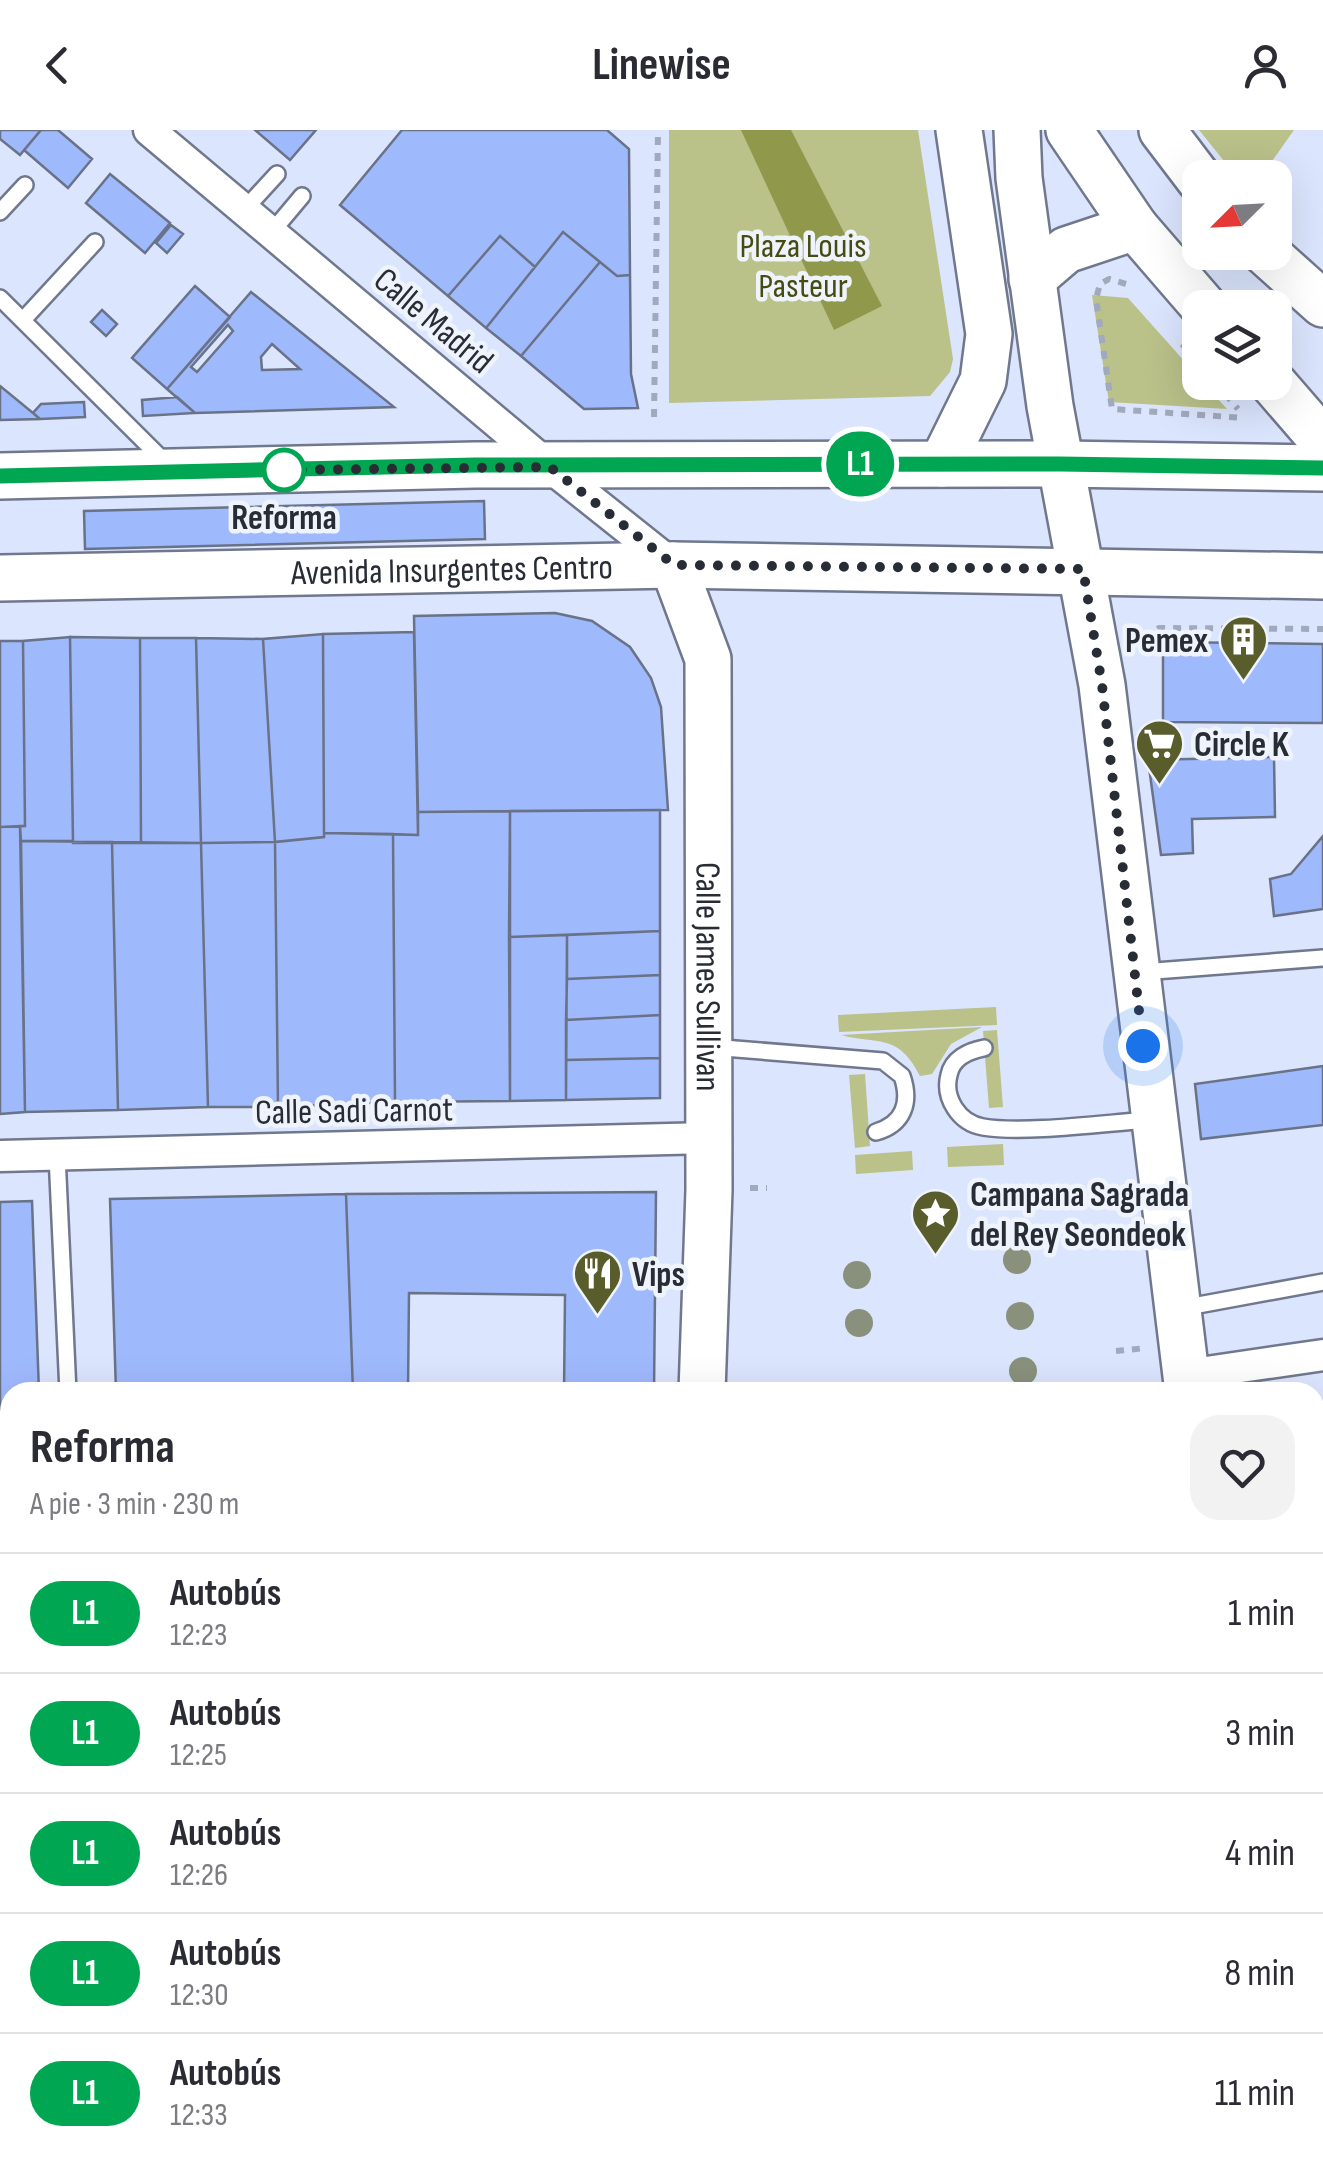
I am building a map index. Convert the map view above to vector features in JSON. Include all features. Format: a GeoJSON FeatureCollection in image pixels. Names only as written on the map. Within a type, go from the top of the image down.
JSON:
{"type":"FeatureCollection","features":[{"type":"Feature","properties":{"kind":"main road"},"geometry":{"type":"LineString","coordinates":[[942,464],[982,382],[989,334],[959,130]]}},
{"type":"Feature","properties":{"kind":"main road"},"geometry":{"type":"LineString","coordinates":[[1017,130],[1032,279],[1060,464],[1102,685],[1187,1382]]}},
{"type":"Feature","properties":{"kind":"main road"},"geometry":{"type":"LineString","coordinates":[[1069,130],[1136,227],[1190,290]]}},
{"type":"Feature","properties":{"kind":"main road"},"geometry":{"type":"LineString","coordinates":[[1162,130],[1185,160]]}},
{"type":"Feature","properties":{"kind":"main road"},"geometry":{"type":"LineString","coordinates":[[1032,279],[1066,250],[1136,227]]}},
{"type":"Feature","properties":{"kind":"main road"},"geometry":{"type":"LineString","coordinates":[[1285,270],[1323,304]]}},
{"type":"Feature","properties":{"kind":"main road"},"geometry":{"type":"LineString","coordinates":[[1288,400],[1323,440]]}},
{"type":"Feature","properties":{"kind":"main road"},"geometry":{"type":"LineString","coordinates":[[0,476],[942,464],[1323,468]]}},
{"type":"Feature","properties":{"kind":"main road","name":"Avenida Insurgentes Centro"},"geometry":{"type":"LineString","coordinates":[[0,578],[674,565],[1323,576]]}},
{"type":"Feature","properties":{"kind":"main road","name":"Calle James Sullivan"},"geometry":{"type":"LineString","coordinates":[[674,565],[708,659],[709,1138],[702,1382]]}},
{"type":"Feature","properties":{"kind":"street","name":"Calle Madrid"},"geometry":{"type":"LineString","coordinates":[[148,130],[550,467],[674,565]]}},
{"type":"Feature","properties":{"kind":"street","name":"Calle Sadi Carnot"},"geometry":{"type":"LineString","coordinates":[[0,1156],[709,1138]]}},
{"type":"Feature","properties":{"kind":"street"},"geometry":{"type":"LineString","coordinates":[[1196,1382],[1323,1355]]}},
{"type":"Feature","properties":{"kind":"lane"},"geometry":{"type":"LineString","coordinates":[[244,210],[277,174]]}},
{"type":"Feature","properties":{"kind":"lane"},"geometry":{"type":"LineString","coordinates":[[0,212],[26,184]]}},
{"type":"Feature","properties":{"kind":"lane"},"geometry":{"type":"LineString","coordinates":[[271,232],[302,196]]}},
{"type":"Feature","properties":{"kind":"lane"},"geometry":{"type":"LineString","coordinates":[[23,320],[96,242]]}},
{"type":"Feature","properties":{"kind":"lane"},"geometry":{"type":"LineString","coordinates":[[0,298],[175,472]]}},
{"type":"Feature","properties":{"kind":"lane"},"geometry":{"type":"LineString","coordinates":[[1134,972],[1323,958]]}},
{"type":"Feature","properties":{"kind":"lane"},"geometry":{"type":"LineString","coordinates":[[708,1047],[883,1061],[902,1076],[906,1106],[898,1122],[876,1132]]}},
{"type":"Feature","properties":{"kind":"lane"},"geometry":{"type":"LineString","coordinates":[[984,1048],[959,1058],[949,1070],[947,1089],[953,1107],[982,1128],[1153,1120]]}},
{"type":"Feature","properties":{"kind":"lane"},"geometry":{"type":"LineString","coordinates":[[57,1155],[68,1382]]}},
{"type":"Feature","properties":{"kind":"lane"},"geometry":{"type":"LineString","coordinates":[[1178,1308],[1323,1282]]}},
{"type":"Feature","properties":{"kind":"path"},"geometry":{"type":"LineString","coordinates":[[654,417],[658,130]]}},
{"type":"Feature","properties":{"kind":"path"},"geometry":{"type":"LineString","coordinates":[[1131,288],[1110,278],[1100,284],[1096,299],[1112,408],[1245,418],[1230,400]]}},
{"type":"Feature","properties":{"kind":"path"},"geometry":{"type":"LineString","coordinates":[[1143,636],[1173,628],[1323,629]]}},
{"type":"Feature","properties":{"kind":"green space","name":"Plaza Louis Pasteur"},"geometry":{"type":"Polygon","coordinates":[[[669,130],[918,130],[953,359],[950,372],[930,396],[669,403],[669,130]]]}},
{"type":"Feature","properties":{"kind":"green space"},"geometry":{"type":"Polygon","coordinates":[[[1199,130],[1294,130],[1273,160],[1223,160],[1199,130]]]}},
{"type":"Feature","properties":{"kind":"green space"},"geometry":{"type":"Polygon","coordinates":[[[1092,295],[1128,298],[1182,359],[1182,400],[1219,400],[1227,409],[1109,402],[1092,295]]]}},
{"type":"Feature","properties":{"kind":"green space"},"geometry":{"type":"Polygon","coordinates":[[[996,1007],[997,1025],[839,1032],[838,1015],[996,1007]]]}},
{"type":"Feature","properties":{"kind":"green space"},"geometry":{"type":"Polygon","coordinates":[[[982,1027],[951,1044],[932,1074],[920,1076],[895,1046],[841,1035],[982,1027]]]}},
{"type":"Feature","properties":{"kind":"green space"},"geometry":{"type":"Polygon","coordinates":[[[997,1030],[1003,1107],[989,1108],[983,1031],[997,1030]]]}},
{"type":"Feature","properties":{"kind":"green space"},"geometry":{"type":"Polygon","coordinates":[[[865,1074],[870,1146],[855,1148],[849,1075],[865,1074]]]}},
{"type":"Feature","properties":{"kind":"green space"},"geometry":{"type":"Polygon","coordinates":[[[1003,1144],[1004,1165],[948,1167],[947,1147],[1003,1144]]]}},
{"type":"Feature","properties":{"kind":"green space"},"geometry":{"type":"Polygon","coordinates":[[[912,1151],[913,1170],[856,1174],[855,1155],[912,1151]]]}},
{"type":"Feature","properties":{"kind":"shaded area"},"geometry":{"type":"Polygon","coordinates":[[[741,130],[791,130],[882,306],[834,330],[741,130]]]}},
{"type":"Feature","properties":{"kind":"building"},"geometry":{"type":"Polygon","coordinates":[[[0,130],[41,130],[20,155],[0,139],[0,130]]]}},
{"type":"Feature","properties":{"kind":"building"},"geometry":{"type":"Polygon","coordinates":[[[41,130],[58,130],[92,159],[68,188],[24,150],[41,130]]]}},
{"type":"Feature","properties":{"kind":"building"},"geometry":{"type":"Polygon","coordinates":[[[255,130],[316,130],[290,160],[255,130]]]}},
{"type":"Feature","properties":{"kind":"building"},"geometry":{"type":"Polygon","coordinates":[[[402,130],[607,130],[629,149],[630,275],[617,276],[563,232],[535,267],[500,236],[448,296],[340,205],[402,130]]]}},
{"type":"Feature","properties":{"kind":"building"},"geometry":{"type":"Polygon","coordinates":[[[110,174],[170,223],[145,253],[86,203],[110,174]]]}},
{"type":"Feature","properties":{"kind":"building"},"geometry":{"type":"Polygon","coordinates":[[[171,225],[183,234],[167,253],[156,243],[171,225]]]}},
{"type":"Feature","properties":{"kind":"building"},"geometry":{"type":"Polygon","coordinates":[[[563,232],[600,262],[521,356],[486,328],[563,232]]]}},
{"type":"Feature","properties":{"kind":"building"},"geometry":{"type":"Polygon","coordinates":[[[500,236],[535,267],[486,328],[448,296],[500,236]]]}},
{"type":"Feature","properties":{"kind":"building"},"geometry":{"type":"Polygon","coordinates":[[[600,262],[617,276],[630,275],[631,374],[638,408],[584,409],[521,356],[600,262]]]}},
{"type":"Feature","properties":{"kind":"building"},"geometry":{"type":"Polygon","coordinates":[[[195,286],[230,317],[167,389],[132,358],[195,286]]]}},
{"type":"Feature","properties":{"kind":"building"},"geometry":{"type":"Polygon","coordinates":[[[251,292],[394,407],[195,413],[167,389],[251,292]],[[228,325],[191,367],[197,372],[233,331],[228,325]],[[272,344],[261,357],[262,370],[300,369],[272,344]]]}},
{"type":"Feature","properties":{"kind":"building"},"geometry":{"type":"Polygon","coordinates":[[[102,310],[117,324],[106,336],[91,322],[102,310]]]}},
{"type":"Feature","properties":{"kind":"building"},"geometry":{"type":"Polygon","coordinates":[[[0,386],[33,413],[40,419],[0,420],[0,386]]]}},
{"type":"Feature","properties":{"kind":"building"},"geometry":{"type":"Polygon","coordinates":[[[177,397],[195,413],[143,416],[142,400],[177,397]]]}},
{"type":"Feature","properties":{"kind":"building"},"geometry":{"type":"Polygon","coordinates":[[[84,402],[85,417],[40,419],[33,413],[41,404],[84,402]]]}},
{"type":"Feature","properties":{"kind":"building"},"geometry":{"type":"Polygon","coordinates":[[[484,501],[485,539],[85,549],[84,511],[484,501]]]}},
{"type":"Feature","properties":{"kind":"building"},"geometry":{"type":"Polygon","coordinates":[[[555,613],[592,621],[630,647],[651,678],[661,707],[668,810],[418,812],[414,616],[555,613]]]}},
{"type":"Feature","properties":{"kind":"building"},"geometry":{"type":"Polygon","coordinates":[[[414,632],[418,835],[324,833],[323,634],[414,632]]]}},
{"type":"Feature","properties":{"kind":"building"},"geometry":{"type":"Polygon","coordinates":[[[323,634],[324,837],[275,842],[263,639],[323,634]]]}},
{"type":"Feature","properties":{"kind":"building"},"geometry":{"type":"Polygon","coordinates":[[[70,637],[140,638],[141,843],[73,843],[70,637]]]}},
{"type":"Feature","properties":{"kind":"building"},"geometry":{"type":"Polygon","coordinates":[[[70,637],[73,841],[21,841],[20,826],[25,826],[23,641],[70,637]]]}},
{"type":"Feature","properties":{"kind":"building"},"geometry":{"type":"Polygon","coordinates":[[[140,638],[196,638],[201,843],[141,843],[140,638]]]}},
{"type":"Feature","properties":{"kind":"building"},"geometry":{"type":"Polygon","coordinates":[[[196,638],[263,639],[275,842],[201,843],[196,638]]]}},
{"type":"Feature","properties":{"kind":"building"},"geometry":{"type":"Polygon","coordinates":[[[0,641],[23,641],[25,826],[0,827],[0,641]]]}},
{"type":"Feature","properties":{"kind":"building","name":"Pemex"},"geometry":{"type":"Polygon","coordinates":[[[1163,642],[1323,644],[1323,723],[1163,722],[1163,642]]]}},
{"type":"Feature","properties":{"kind":"building"},"geometry":{"type":"Polygon","coordinates":[[[1274,757],[1275,817],[1192,819],[1193,853],[1161,855],[1148,760],[1274,757]]]}},
{"type":"Feature","properties":{"kind":"building"},"geometry":{"type":"Polygon","coordinates":[[[660,810],[660,931],[509,937],[510,811],[660,810]]]}},
{"type":"Feature","properties":{"kind":"building"},"geometry":{"type":"Polygon","coordinates":[[[510,811],[510,1101],[395,1102],[393,834],[418,835],[418,812],[510,811]]]}},
{"type":"Feature","properties":{"kind":"building"},"geometry":{"type":"Polygon","coordinates":[[[20,826],[25,1112],[0,1114],[0,827],[20,826]]]}},
{"type":"Feature","properties":{"kind":"building"},"geometry":{"type":"Polygon","coordinates":[[[324,833],[393,834],[395,1102],[278,1107],[275,842],[324,837],[324,833]]]}},
{"type":"Feature","properties":{"kind":"building"},"geometry":{"type":"Polygon","coordinates":[[[1323,836],[1323,909],[1274,916],[1270,879],[1291,874],[1323,836]]]}},
{"type":"Feature","properties":{"kind":"building"},"geometry":{"type":"Polygon","coordinates":[[[21,841],[112,842],[118,1110],[25,1112],[21,841]]]}},
{"type":"Feature","properties":{"kind":"building"},"geometry":{"type":"Polygon","coordinates":[[[112,842],[201,843],[208,1107],[118,1110],[112,842]]]}},
{"type":"Feature","properties":{"kind":"building"},"geometry":{"type":"Polygon","coordinates":[[[275,842],[278,1107],[208,1107],[201,843],[275,842]]]}},
{"type":"Feature","properties":{"kind":"building"},"geometry":{"type":"Polygon","coordinates":[[[660,931],[660,975],[567,979],[567,935],[660,931]]]}},
{"type":"Feature","properties":{"kind":"building"},"geometry":{"type":"Polygon","coordinates":[[[567,935],[566,1100],[510,1101],[509,937],[567,935]]]}},
{"type":"Feature","properties":{"kind":"building"},"geometry":{"type":"Polygon","coordinates":[[[660,975],[660,1015],[566,1020],[567,979],[660,975]]]}},
{"type":"Feature","properties":{"kind":"building"},"geometry":{"type":"Polygon","coordinates":[[[660,1015],[660,1058],[566,1060],[566,1020],[660,1015]]]}},
{"type":"Feature","properties":{"kind":"building"},"geometry":{"type":"Polygon","coordinates":[[[660,1058],[660,1098],[566,1100],[566,1060],[660,1058]]]}},
{"type":"Feature","properties":{"kind":"building"},"geometry":{"type":"Polygon","coordinates":[[[1323,1066],[1323,1125],[1201,1139],[1195,1084],[1323,1066]]]}},
{"type":"Feature","properties":{"kind":"building"},"geometry":{"type":"Polygon","coordinates":[[[656,1192],[654,1382],[564,1382],[565,1295],[409,1293],[408,1382],[353,1382],[346,1194],[656,1192]]]}},
{"type":"Feature","properties":{"kind":"building"},"geometry":{"type":"Polygon","coordinates":[[[346,1194],[353,1382],[116,1382],[110,1199],[346,1194]]]}},
{"type":"Feature","properties":{"kind":"building"},"geometry":{"type":"Polygon","coordinates":[[[32,1201],[39,1382],[0,1382],[0,1202],[32,1201]]]}},
{"type":"Feature","properties":{"kind":"bus line","name":"L1"},"geometry":{"type":"LineString","coordinates":[[0,476],[475,465],[693,468],[1060,464],[1323,468]]}},
{"type":"Feature","properties":{"kind":"place","name":"Reforma"},"geometry":{"type":"Point","coordinates":[284,470]}},
{"type":"Feature","properties":{"kind":"place","name":"Pemex"},"geometry":{"type":"Point","coordinates":[1243,682]}},
{"type":"Feature","properties":{"kind":"place","name":"Circle K"},"geometry":{"type":"Point","coordinates":[1159,786]}},
{"type":"Feature","properties":{"kind":"place","name":"Campana Sagrada del Rey Seondeok"},"geometry":{"type":"Point","coordinates":[935,1256]}},
{"type":"Feature","properties":{"kind":"place","name":"Vips"},"geometry":{"type":"Point","coordinates":[597,1316]}},
{"type":"Feature","properties":{"kind":"route"},"geometry":{"type":"LineString","coordinates":[[284,470],[550,467],[674,565],[1083,569],[1102,685],[1143,1046]]}}]}
